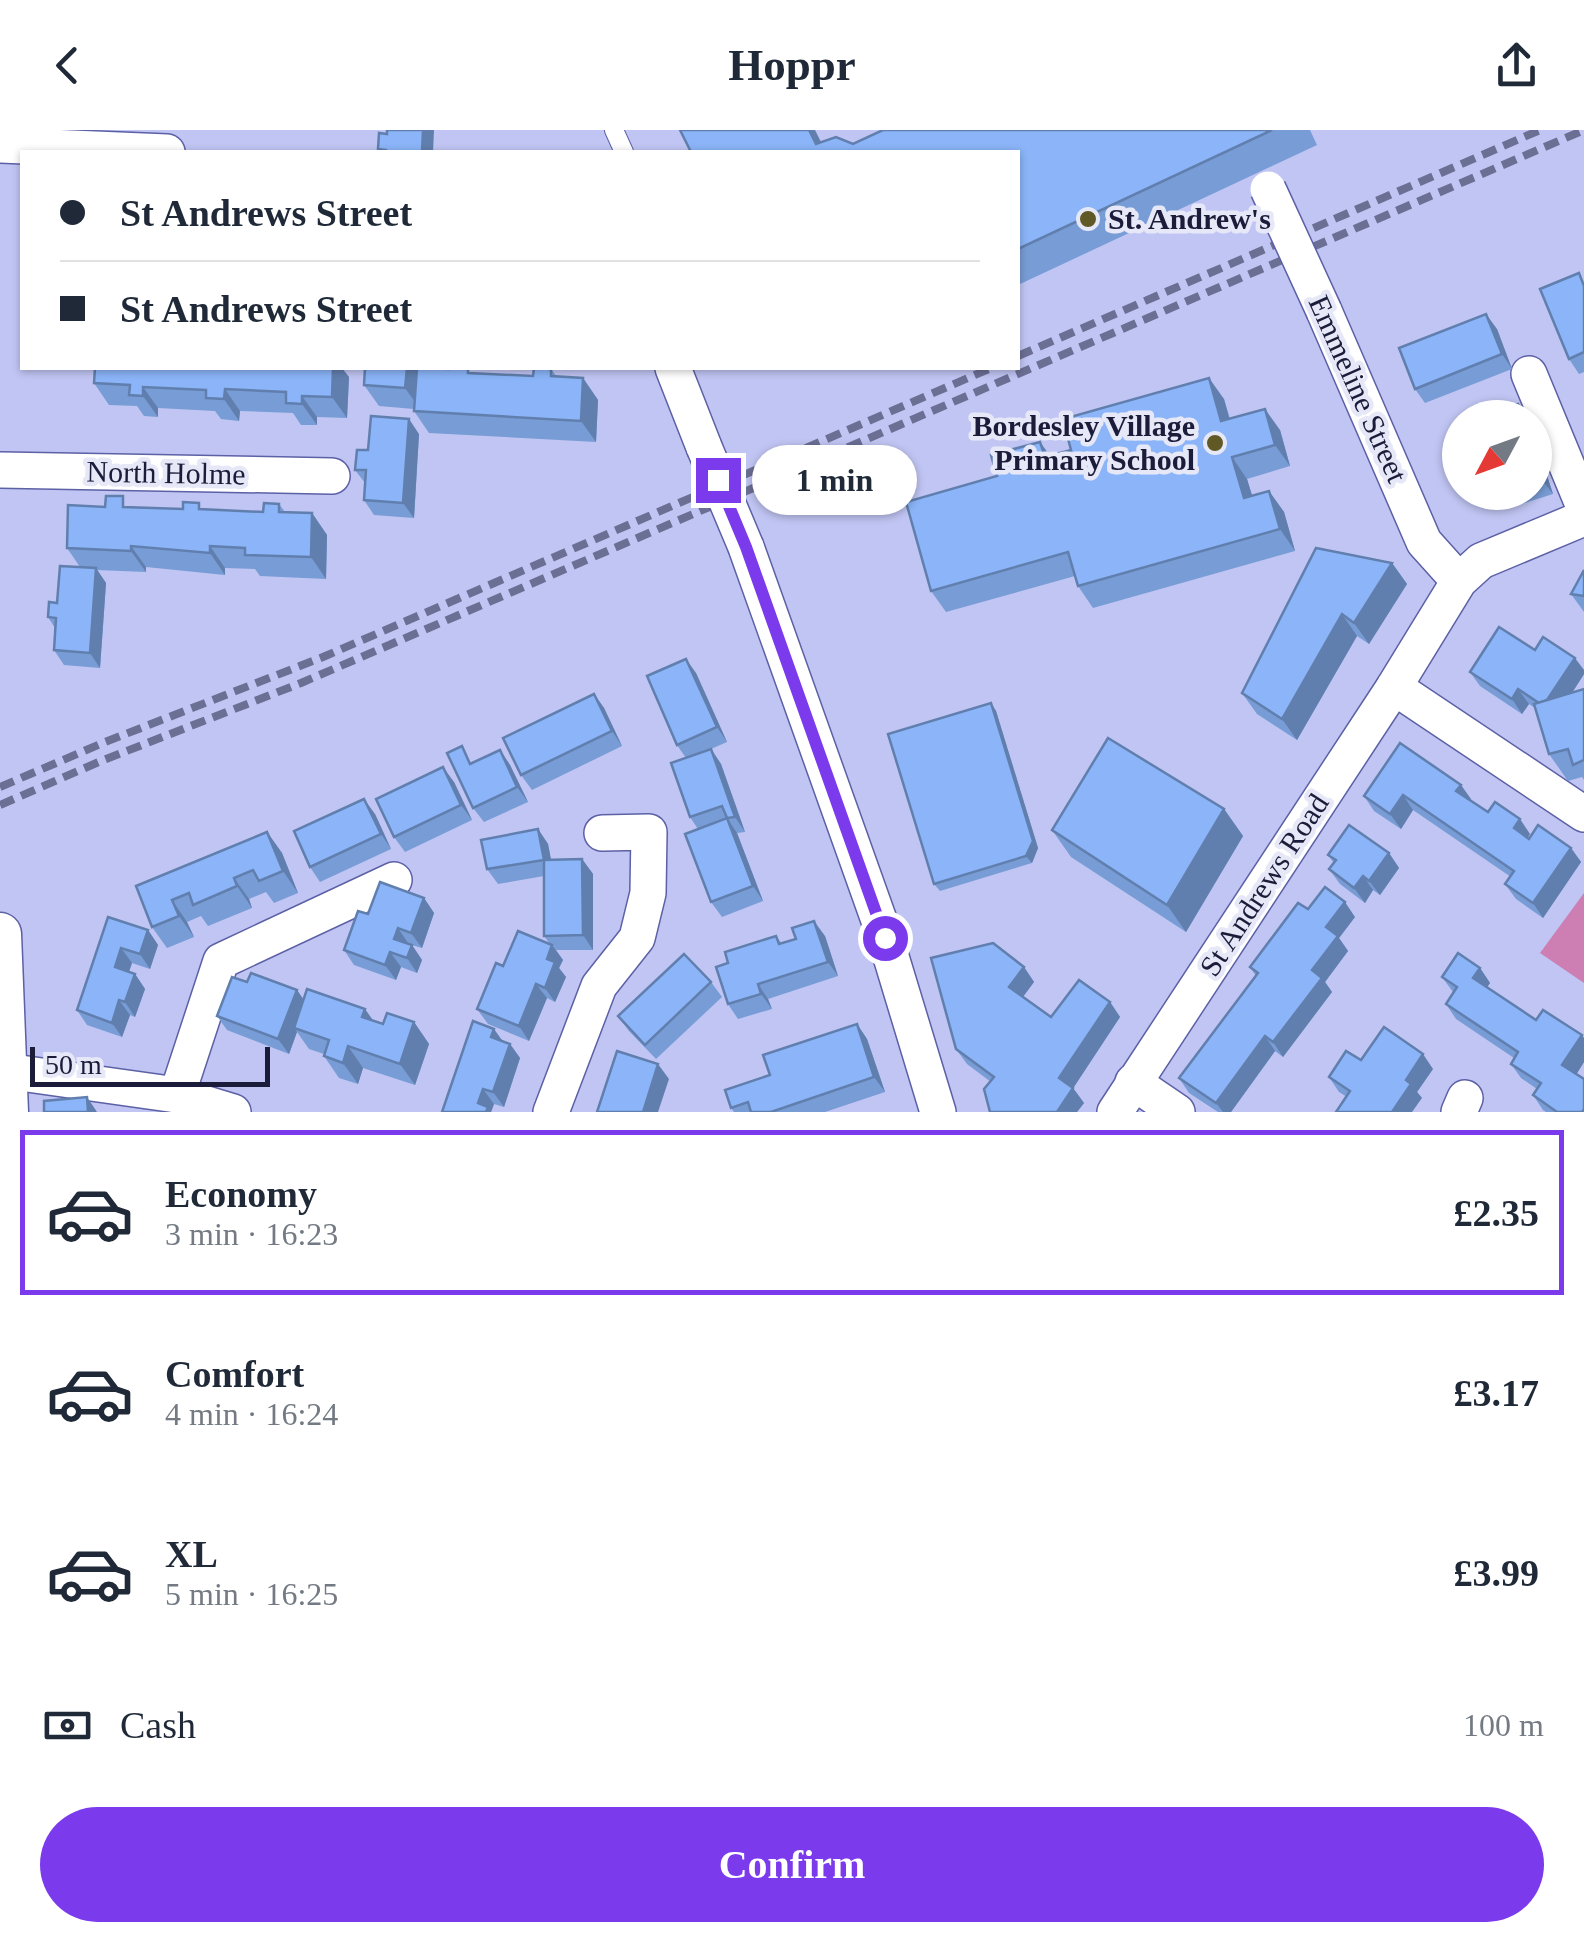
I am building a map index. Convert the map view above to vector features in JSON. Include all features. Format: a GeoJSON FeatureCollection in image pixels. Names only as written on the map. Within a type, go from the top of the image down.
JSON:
{"type":"FeatureCollection","features":[{"type":"Feature","properties":{"kind":"street"},"geometry":{"type":"LineString","coordinates":[[0,145],[119,150]]}},
{"type":"Feature","properties":{"kind":"street","name":"Emmeline Street"},"geometry":{"type":"LineString","coordinates":[[1268,189],[1424,542],[1458,581]]}},
{"type":"Feature","properties":{"kind":"street"},"geometry":{"type":"LineString","coordinates":[[673,370],[746,547],[885,938],[938,1112]]}},
{"type":"Feature","properties":{"kind":"street"},"geometry":{"type":"LineString","coordinates":[[1529,374],[1584,507]]}},
{"type":"Feature","properties":{"kind":"street","name":"North Holme"},"geometry":{"type":"LineString","coordinates":[[0,470],[332,476]]}},
{"type":"Feature","properties":{"kind":"street","name":"St Andrews Road"},"geometry":{"type":"LineString","coordinates":[[1177,1112],[1124,1097],[1394,688],[1458,581],[1481,561],[1584,518]]}},
{"type":"Feature","properties":{"kind":"street"},"geometry":{"type":"LineString","coordinates":[[1394,688],[1584,814]]}},
{"type":"Feature","properties":{"kind":"street"},"geometry":{"type":"LineString","coordinates":[[552,1112],[599,986],[637,938],[648,893],[649,832],[602,832]]}},
{"type":"Feature","properties":{"kind":"street"},"geometry":{"type":"LineString","coordinates":[[177,1094],[221,961],[394,880]]}},
{"type":"Feature","properties":{"kind":"street"},"geometry":{"type":"LineString","coordinates":[[0,934],[6,1092],[177,1094],[233,1112]]}},
{"type":"Feature","properties":{"kind":"shaded area"},"geometry":{"type":"Polygon","coordinates":[[[1584,893],[1584,983],[1540,953],[1584,893]]]}},
{"type":"Feature","properties":{"kind":"building"},"geometry":{"type":"Polygon","coordinates":[[[387,130],[423,130],[422,150],[378,149],[379,133],[387,134],[387,130]]]}},
{"type":"Feature","properties":{"kind":"building","name":"St. Andrew's"},"geometry":{"type":"Polygon","coordinates":[[[680,130],[809,130],[816,144],[836,137],[853,144],[883,130],[1272,130],[1020,248],[1020,150],[690,150],[680,130]]]}},
{"type":"Feature","properties":{"kind":"building"},"geometry":{"type":"Polygon","coordinates":[[[1579,273],[1584,286],[1584,352],[1569,359],[1540,289],[1579,273]]]}},
{"type":"Feature","properties":{"kind":"building"},"geometry":{"type":"Polygon","coordinates":[[[1486,314],[1502,354],[1415,389],[1399,348],[1486,314]]]}},
{"type":"Feature","properties":{"kind":"building"},"geometry":{"type":"Polygon","coordinates":[[[95,370],[333,370],[332,397],[302,396],[302,404],[286,403],[286,392],[225,389],[224,399],[206,398],[206,390],[143,387],[143,396],[129,395],[130,385],[94,383],[95,370]]]}},
{"type":"Feature","properties":{"kind":"building"},"geometry":{"type":"Polygon","coordinates":[[[365,370],[407,370],[405,388],[364,385],[365,370]]]}},
{"type":"Feature","properties":{"kind":"building"},"geometry":{"type":"Polygon","coordinates":[[[417,370],[533,376],[534,370],[551,370],[551,376],[583,378],[581,421],[414,411],[417,370]]]}},
{"type":"Feature","properties":{"kind":"building"},"geometry":{"type":"Polygon","coordinates":[[[1209,378],[1221,421],[1265,409],[1275,445],[1232,457],[1244,498],[1269,491],[1280,529],[1078,586],[1068,552],[931,591],[906,502],[997,476],[991,455],[1040,442],[1045,457],[1071,450],[1063,419],[1209,378]]]}},
{"type":"Feature","properties":{"kind":"building"},"geometry":{"type":"Polygon","coordinates":[[[371,416],[409,419],[403,503],[364,500],[366,470],[355,470],[357,450],[368,450],[371,416]]]}},
{"type":"Feature","properties":{"kind":"building"},"geometry":{"type":"Polygon","coordinates":[[[106,496],[123,496],[123,507],[183,509],[183,502],[199,503],[199,509],[263,512],[264,503],[279,504],[279,512],[312,513],[311,557],[245,555],[245,548],[210,546],[210,553],[131,546],[131,551],[67,548],[68,505],[105,507],[106,496]]]}},
{"type":"Feature","properties":{"kind":"building"},"geometry":{"type":"Polygon","coordinates":[[[1316,548],[1392,563],[1354,623],[1342,614],[1282,719],[1242,693],[1316,548]]]}},
{"type":"Feature","properties":{"kind":"building"},"geometry":{"type":"Polygon","coordinates":[[[60,566],[96,568],[90,653],[54,650],[56,618],[48,617],[49,602],[57,603],[60,566]]]}},
{"type":"Feature","properties":{"kind":"building"},"geometry":{"type":"Polygon","coordinates":[[[1584,570],[1584,596],[1571,594],[1584,570]]]}},
{"type":"Feature","properties":{"kind":"building"},"geometry":{"type":"Polygon","coordinates":[[[1499,627],[1535,650],[1543,637],[1575,658],[1547,700],[1539,703],[1518,689],[1512,699],[1470,672],[1499,627]]]}},
{"type":"Feature","properties":{"kind":"building"},"geometry":{"type":"Polygon","coordinates":[[[686,659],[717,727],[677,745],[647,676],[686,659]]]}},
{"type":"Feature","properties":{"kind":"building"},"geometry":{"type":"Polygon","coordinates":[[[1584,689],[1584,760],[1573,765],[1568,749],[1549,754],[1534,704],[1584,689]]]}},
{"type":"Feature","properties":{"kind":"building"},"geometry":{"type":"Polygon","coordinates":[[[594,694],[612,731],[521,775],[503,738],[594,694]]]}},
{"type":"Feature","properties":{"kind":"building"},"geometry":{"type":"Polygon","coordinates":[[[991,703],[1033,841],[1026,856],[934,884],[888,734],[991,703]]]}},
{"type":"Feature","properties":{"kind":"building"},"geometry":{"type":"Polygon","coordinates":[[[1108,738],[1224,809],[1167,905],[1052,830],[1108,738]]]}},
{"type":"Feature","properties":{"kind":"building"},"geometry":{"type":"Polygon","coordinates":[[[1400,743],[1461,785],[1456,791],[1488,812],[1495,802],[1520,819],[1514,828],[1529,839],[1538,825],[1571,848],[1533,903],[1505,884],[1514,871],[1403,795],[1390,814],[1364,796],[1400,743]]]}},
{"type":"Feature","properties":{"kind":"building"},"geometry":{"type":"Polygon","coordinates":[[[462,746],[470,764],[500,750],[517,787],[473,808],[447,753],[462,746]]]}},
{"type":"Feature","properties":{"kind":"building"},"geometry":{"type":"Polygon","coordinates":[[[711,749],[735,817],[727,818],[722,806],[690,817],[671,763],[711,749]]]}},
{"type":"Feature","properties":{"kind":"building"},"geometry":{"type":"Polygon","coordinates":[[[443,767],[461,805],[394,837],[376,799],[443,767]]]}},
{"type":"Feature","properties":{"kind":"building"},"geometry":{"type":"Polygon","coordinates":[[[364,799],[381,834],[310,867],[294,831],[364,799]]]}},
{"type":"Feature","properties":{"kind":"building"},"geometry":{"type":"Polygon","coordinates":[[[727,818],[753,886],[711,902],[685,834],[727,818]]]}},
{"type":"Feature","properties":{"kind":"building"},"geometry":{"type":"Polygon","coordinates":[[[1349,825],[1389,853],[1369,881],[1363,876],[1354,888],[1329,869],[1336,860],[1328,855],[1349,825]]]}},
{"type":"Feature","properties":{"kind":"building"},"geometry":{"type":"Polygon","coordinates":[[[538,829],[544,860],[487,869],[481,840],[538,829]]]}},
{"type":"Feature","properties":{"kind":"building"},"geometry":{"type":"Polygon","coordinates":[[[267,832],[283,871],[259,881],[253,870],[234,878],[237,886],[193,905],[189,893],[172,900],[179,916],[152,927],[136,886],[267,832]]]}},
{"type":"Feature","properties":{"kind":"building"},"geometry":{"type":"Polygon","coordinates":[[[582,859],[583,935],[544,936],[544,860],[582,859]]]}},
{"type":"Feature","properties":{"kind":"building"},"geometry":{"type":"Polygon","coordinates":[[[380,882],[424,898],[411,933],[398,928],[394,939],[412,945],[407,958],[390,952],[385,965],[344,950],[358,911],[368,914],[380,882]]]}},
{"type":"Feature","properties":{"kind":"building"},"geometry":{"type":"Polygon","coordinates":[[[1325,887],[1345,902],[1326,927],[1338,936],[1312,970],[1322,978],[1273,1042],[1265,1036],[1216,1103],[1179,1078],[1258,973],[1250,967],[1298,903],[1308,909],[1325,887]]]}},
{"type":"Feature","properties":{"kind":"building"},"geometry":{"type":"Polygon","coordinates":[[[108,917],[148,930],[140,954],[121,948],[115,967],[135,974],[125,1002],[119,1000],[112,1023],[77,1010],[108,917]]]}},
{"type":"Feature","properties":{"kind":"building"},"geometry":{"type":"Polygon","coordinates":[[[814,921],[828,962],[758,984],[761,994],[728,1004],[716,967],[728,963],[725,952],[776,936],[779,944],[796,939],[792,928],[814,921]]]}},
{"type":"Feature","properties":{"kind":"building"},"geometry":{"type":"Polygon","coordinates":[[[518,931],[552,945],[547,959],[555,962],[545,988],[536,984],[519,1026],[477,1009],[496,963],[503,966],[518,931]]]}},
{"type":"Feature","properties":{"kind":"building"},"geometry":{"type":"Polygon","coordinates":[[[993,943],[1024,967],[1009,987],[1051,1017],[1079,980],[1110,1002],[1059,1078],[1073,1088],[1057,1112],[990,1112],[984,1089],[994,1077],[956,1049],[931,958],[993,943]]]}},
{"type":"Feature","properties":{"kind":"building"},"geometry":{"type":"Polygon","coordinates":[[[1458,953],[1480,968],[1473,978],[1536,1020],[1543,1010],[1582,1035],[1562,1065],[1584,1079],[1582,1112],[1557,1112],[1533,1095],[1541,1083],[1511,1064],[1518,1052],[1446,1004],[1457,987],[1442,977],[1458,953]]]}},
{"type":"Feature","properties":{"kind":"building"},"geometry":{"type":"Polygon","coordinates":[[[684,954],[711,982],[645,1045],[618,1016],[684,954]]]}},
{"type":"Feature","properties":{"kind":"building"},"geometry":{"type":"Polygon","coordinates":[[[251,973],[297,990],[278,1039],[217,1016],[232,977],[247,982],[251,973]]]}},
{"type":"Feature","properties":{"kind":"building"},"geometry":{"type":"Polygon","coordinates":[[[307,989],[365,1009],[362,1017],[383,1024],[387,1013],[414,1022],[400,1064],[348,1046],[343,1063],[324,1056],[329,1040],[294,1028],[307,989]]]}},
{"type":"Feature","properties":{"kind":"building"},"geometry":{"type":"Polygon","coordinates":[[[473,1021],[494,1029],[491,1037],[510,1044],[493,1092],[483,1089],[478,1103],[488,1107],[486,1112],[442,1112],[473,1021]]]}},
{"type":"Feature","properties":{"kind":"building"},"geometry":{"type":"Polygon","coordinates":[[[857,1024],[874,1077],[771,1112],[751,1112],[748,1102],[731,1108],[725,1090],[770,1075],[763,1055],[857,1024]]]}},
{"type":"Feature","properties":{"kind":"building"},"geometry":{"type":"Polygon","coordinates":[[[1384,1027],[1423,1054],[1406,1080],[1411,1084],[1392,1112],[1336,1112],[1350,1091],[1329,1077],[1346,1051],[1361,1060],[1384,1027]]]}},
{"type":"Feature","properties":{"kind":"building"},"geometry":{"type":"Polygon","coordinates":[[[617,1051],[658,1064],[643,1112],[597,1112],[617,1051]]]}},
{"type":"Feature","properties":{"kind":"building"},"geometry":{"type":"Polygon","coordinates":[[[87,1097],[88,1112],[44,1112],[44,1101],[87,1097]]]}},
{"type":"Feature","properties":{"kind":"railway"},"geometry":{"type":"LineString","coordinates":[[1020,355],[1540,130]]}},
{"type":"Feature","properties":{"kind":"railway"},"geometry":{"type":"LineString","coordinates":[[0,805],[301,683],[1584,130]]}},
{"type":"Feature","properties":{"kind":"railway"},"geometry":{"type":"LineString","coordinates":[[0,787],[323,657],[986,370]]}},
{"type":"Feature","properties":{"kind":"place","name":"St. Andrew's"},"geometry":{"type":"Point","coordinates":[1088,219]}},
{"type":"Feature","properties":{"kind":"place","name":"Bordesley Village Primary School"},"geometry":{"type":"Point","coordinates":[1215,443]}},
{"type":"Feature","properties":{"kind":"route"},"geometry":{"type":"LineString","coordinates":[[718,480],[746,547],[885,938]]}}]}
